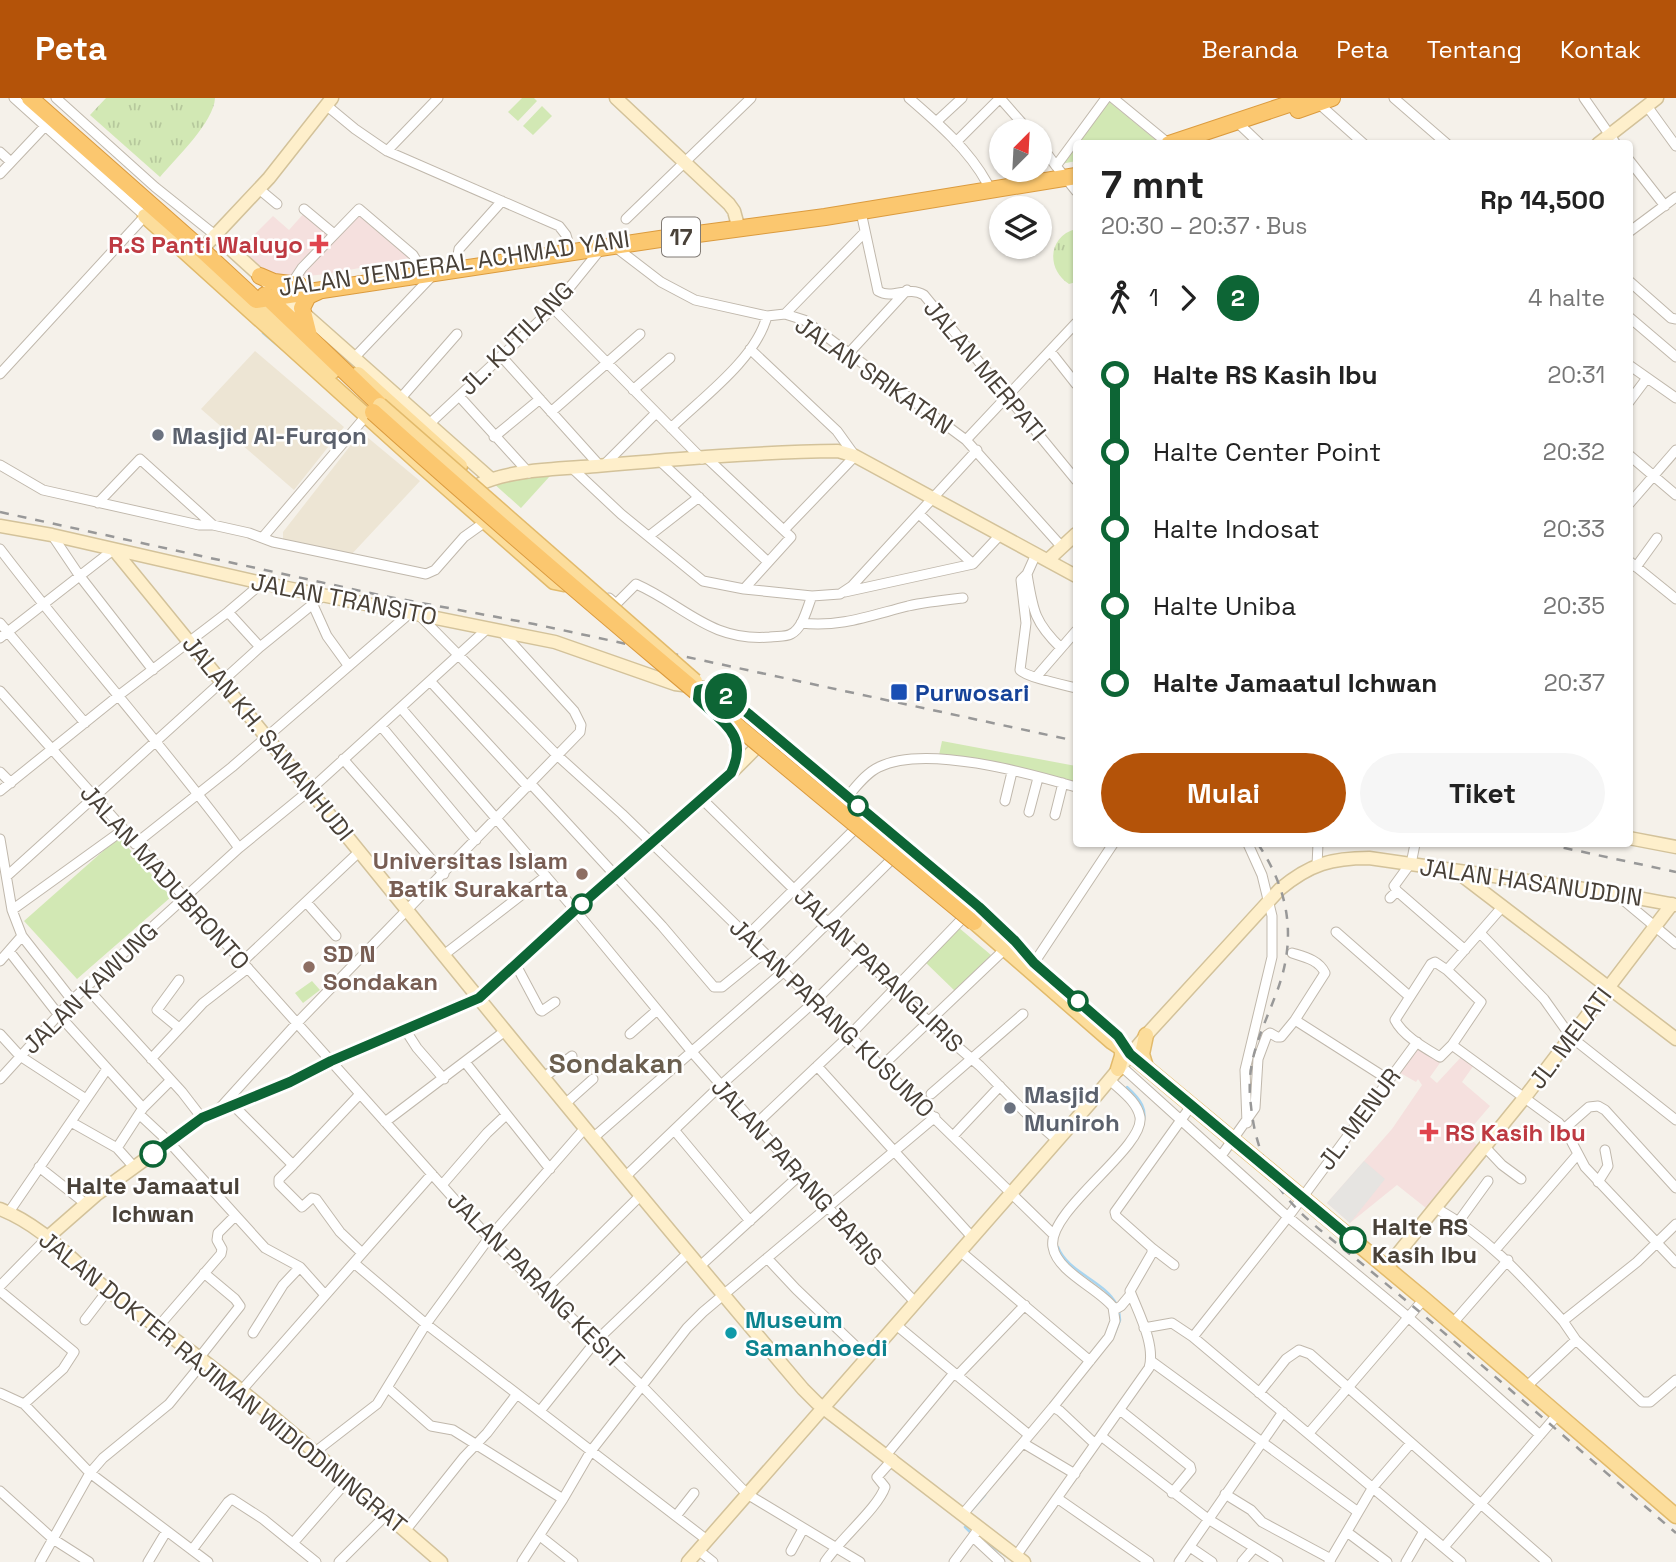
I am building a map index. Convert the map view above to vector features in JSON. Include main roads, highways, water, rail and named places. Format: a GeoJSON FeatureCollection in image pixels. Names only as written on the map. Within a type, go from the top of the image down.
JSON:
{"type":"FeatureCollection","features":[{"type":"Feature","properties":{"kind":"highway"},"geometry":{"type":"LineString","coordinates":[[30,98],[44,128],[144,218],[273,290]]}},
{"type":"Feature","properties":{"kind":"highway"},"geometry":{"type":"LineString","coordinates":[[44,98],[273,290],[309,336],[336,360],[373,411],[483,509],[797,777],[971,920]]}},
{"type":"Feature","properties":{"kind":"highway"},"geometry":{"type":"LineString","coordinates":[[1206,140],[1285,101],[1318,99]]}},
{"type":"Feature","properties":{"kind":"highway"},"geometry":{"type":"LineString","coordinates":[[1184,140],[1318,99]]}},
{"type":"Feature","properties":{"kind":"highway","name":"JALAN JENDERAL ACHMAD YANI"},"geometry":{"type":"LineString","coordinates":[[782,219],[983,177],[1067,172]]}},
{"type":"Feature","properties":{"kind":"highway","name":"JALAN JENDERAL ACHMAD YANI"},"geometry":{"type":"LineString","coordinates":[[427,271],[457,261],[568,240],[735,217],[782,219],[862,212],[1067,172]]}},
{"type":"Feature","properties":{"kind":"highway","name":"JALAN JENDERAL ACHMAD YANI"},"geometry":{"type":"LineString","coordinates":[[273,290],[324,289],[427,271],[608,247],[735,217]]}},
{"type":"Feature","properties":{"kind":"highway","name":"JALAN JENDERAL ACHMAD YANI"},"geometry":{"type":"LineString","coordinates":[[273,290],[376,279]]}},
{"type":"Feature","properties":{"kind":"highway"},"geometry":{"type":"LineString","coordinates":[[309,336],[302,312],[303,304],[308,296],[324,289]]}},
{"type":"Feature","properties":{"kind":"main road"},"geometry":{"type":"LineString","coordinates":[[616,98],[686,161],[735,217]]}},
{"type":"Feature","properties":{"kind":"main road"},"geometry":{"type":"LineString","coordinates":[[211,239],[259,189],[329,102]]}},
{"type":"Feature","properties":{"kind":"main road"},"geometry":{"type":"LineString","coordinates":[[1613,139],[1652,102]]}},
{"type":"Feature","properties":{"kind":"main road"},"geometry":{"type":"LineString","coordinates":[[144,218],[373,411]]}},
{"type":"Feature","properties":{"kind":"main road"},"geometry":{"type":"LineString","coordinates":[[273,290],[302,312],[400,399],[425,428]]}},
{"type":"Feature","properties":{"kind":"main road"},"geometry":{"type":"LineString","coordinates":[[273,290],[373,411],[482,524],[558,584],[564,584],[569,579],[569,564],[488,481],[359,375],[336,360]]}},
{"type":"Feature","properties":{"kind":"main road"},"geometry":{"type":"LineString","coordinates":[[488,481],[529,473],[660,461],[827,452],[855,456],[1073,574]]}},
{"type":"Feature","properties":{"kind":"main road","name":"JALAN TRANSITO"},"geometry":{"type":"LineString","coordinates":[[0,526],[262,583],[555,642],[683,686]]}},
{"type":"Feature","properties":{"kind":"main road"},"geometry":{"type":"LineString","coordinates":[[1042,557],[1073,536]]}},
{"type":"Feature","properties":{"kind":"main road","name":"JALAN KH. SAMANHUDI"},"geometry":{"type":"LineString","coordinates":[[114,550],[543,1078],[803,1389],[962,1514],[976,1533],[1022,1560]]}},
{"type":"Feature","properties":{"kind":"main road"},"geometry":{"type":"LineString","coordinates":[[683,686],[734,733],[889,862],[1033,963]]}},
{"type":"Feature","properties":{"kind":"main road"},"geometry":{"type":"LineString","coordinates":[[683,686],[706,688],[724,695],[979,907],[1015,941],[1120,1059],[1146,1067],[1453,1323],[1676,1516]]}},
{"type":"Feature","properties":{"kind":"main road"},"geometry":{"type":"LineString","coordinates":[[698,699],[699,690],[706,688]]}},
{"type":"Feature","properties":{"kind":"main road"},"geometry":{"type":"LineString","coordinates":[[731,773],[738,753],[734,733]]}},
{"type":"Feature","properties":{"kind":"main road"},"geometry":{"type":"LineString","coordinates":[[48,1237],[86,1204],[202,1118],[479,998],[731,773],[770,733]]}},
{"type":"Feature","properties":{"kind":"main road"},"geometry":{"type":"LineString","coordinates":[[1633,839],[1676,848]]}},
{"type":"Feature","properties":{"kind":"main road","name":"JALAN HASANUDDIN"},"geometry":{"type":"LineString","coordinates":[[688,1562],[1058,1140],[1120,1059],[1146,1035],[1286,884],[1317,865],[1342,858],[1369,858],[1674,904]]}},
{"type":"Feature","properties":{"kind":"main road"},"geometry":{"type":"LineString","coordinates":[[1456,871],[1676,1039]]}},
{"type":"Feature","properties":{"kind":"main road","name":"JL. MELATI"},"geometry":{"type":"LineString","coordinates":[[1387,1268],[1525,1097],[1674,904]]}},
{"type":"Feature","properties":{"kind":"main road"},"geometry":{"type":"LineString","coordinates":[[971,920],[999,954],[1112,1042],[1120,1059]]}},
{"type":"Feature","properties":{"kind":"main road"},"geometry":{"type":"LineString","coordinates":[[1120,1059],[1134,1041],[1146,1035]]}},
{"type":"Feature","properties":{"kind":"main road"},"geometry":{"type":"LineString","coordinates":[[1146,1035],[1142,1054],[1146,1067]]}},
{"type":"Feature","properties":{"kind":"main road","name":"JALAN DOKTER RAJIMAN WIDIODININGRAT"},"geometry":{"type":"LineString","coordinates":[[4,1210],[48,1237],[108,1290],[202,1359],[316,1452],[441,1562]]}},
{"type":"Feature","properties":{"kind":"waterway"},"geometry":{"type":"LineString","coordinates":[[263,333],[282,349]]}},
{"type":"Feature","properties":{"kind":"waterway"},"geometry":{"type":"LineString","coordinates":[[1127,1087],[1144,1110],[1142,1127]]}},
{"type":"Feature","properties":{"kind":"waterway"},"geometry":{"type":"LineString","coordinates":[[1058,1247],[1070,1264],[1104,1289],[1117,1305]]}},
{"type":"Feature","properties":{"kind":"waterway"},"geometry":{"type":"LineString","coordinates":[[1114,1335],[1120,1320],[1119,1311]]}},
{"type":"Feature","properties":{"kind":"waterway"},"geometry":{"type":"LineString","coordinates":[[971,1511],[985,1495]]}},
{"type":"Feature","properties":{"kind":"waterway"},"geometry":{"type":"LineString","coordinates":[[965,1527],[971,1533]]}},
{"type":"Feature","properties":{"kind":"waterway"},"geometry":{"type":"LineString","coordinates":[[983,1540],[1009,1558]]}},
{"type":"Feature","properties":{"kind":"railway"},"geometry":{"type":"LineString","coordinates":[[0,512],[384,596],[534,624],[1073,740]]}},
{"type":"Feature","properties":{"kind":"railway"},"geometry":{"type":"LineString","coordinates":[[1260,847],[1269,862],[1283,898],[1288,935],[1283,974],[1260,1035],[1250,1075],[1255,1129],[1261,1152],[1277,1184],[1313,1224],[1415,1308],[1676,1533]]}},
{"type":"Feature","properties":{"kind":"railway"},"geometry":{"type":"LineString","coordinates":[[1560,847],[1676,872]]}},
{"type":"Feature","properties":{"kind":"place","name":"R.S Panti Waluyo"},"geometry":{"type":"Point","coordinates":[319,244]}},
{"type":"Feature","properties":{"kind":"place","name":"Masjid Al-Furqon"},"geometry":{"type":"Point","coordinates":[158,435]}},
{"type":"Feature","properties":{"kind":"place","name":"Purwosari"},"geometry":{"type":"Point","coordinates":[899,692]}},
{"type":"Feature","properties":{"kind":"place","name":"Universitas Islam Batik Surakarta"},"geometry":{"type":"Point","coordinates":[582,874]}},
{"type":"Feature","properties":{"kind":"place","name":"SD N Sondakan"},"geometry":{"type":"Point","coordinates":[309,967]}},
{"type":"Feature","properties":{"kind":"place","name":"Masjid Muniroh"},"geometry":{"type":"Point","coordinates":[1010,1108]}},
{"type":"Feature","properties":{"kind":"place","name":"RS Kasih Ibu"},"geometry":{"type":"Point","coordinates":[1429,1132]}},
{"type":"Feature","properties":{"kind":"place","name":"Halte Jamaatul Ichwan"},"geometry":{"type":"Point","coordinates":[153,1154]}},
{"type":"Feature","properties":{"kind":"place","name":"Halte RS Kasih Ibu"},"geometry":{"type":"Point","coordinates":[1353,1240]}},
{"type":"Feature","properties":{"kind":"place","name":"Museum Samanhoedi"},"geometry":{"type":"Point","coordinates":[731,1333]}},
{"type":"Feature","properties":{"kind":"district","name":"Sondakan"},"geometry":{"type":"Point","coordinates":[616,1063]}}]}
